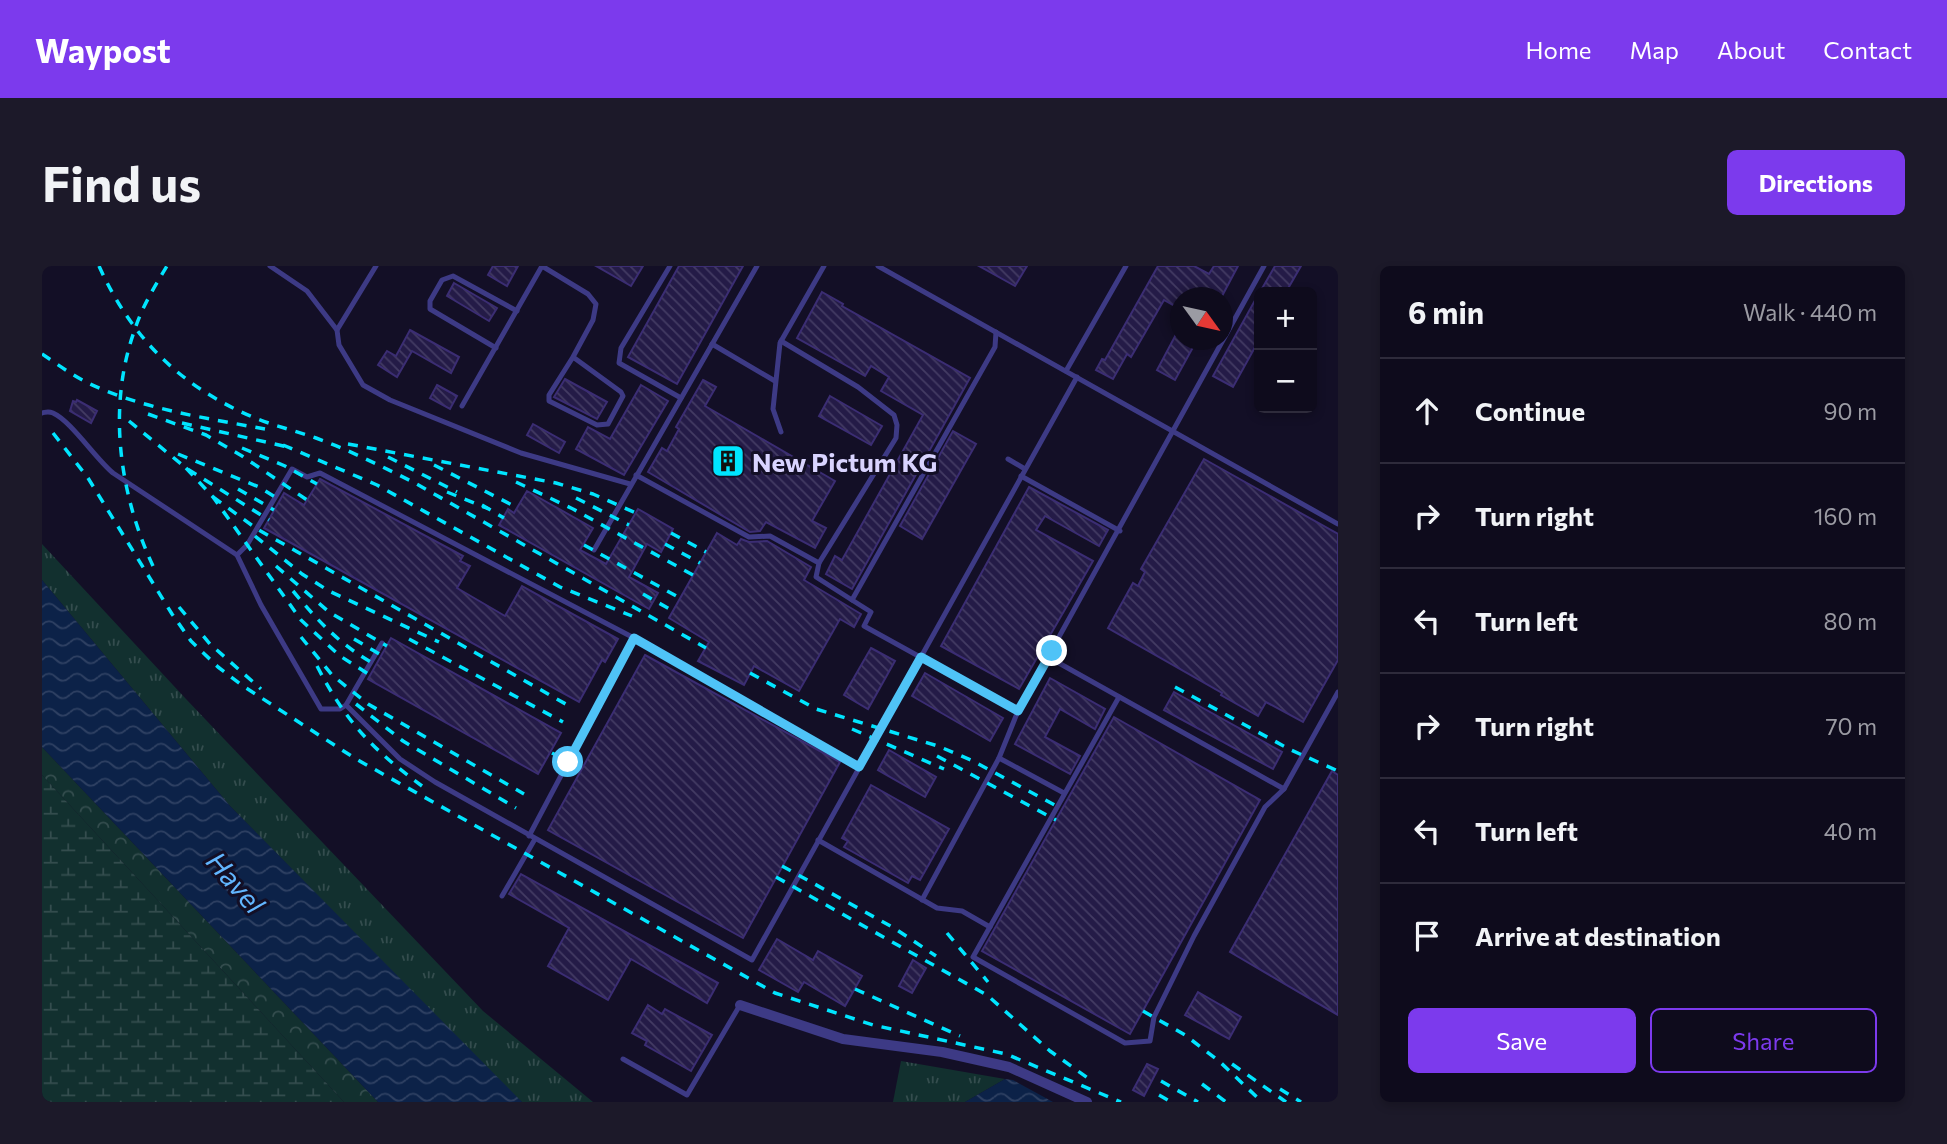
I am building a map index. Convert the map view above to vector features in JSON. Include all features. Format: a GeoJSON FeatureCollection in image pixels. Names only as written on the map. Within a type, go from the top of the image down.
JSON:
{"type":"FeatureCollection","features":[{"type":"Feature","properties":{"kind":"street"},"geometry":{"type":"LineString","coordinates":[[740,1005],[843,1039],[942,1052],[1009,1067],[1087,1102]]}},
{"type":"Feature","properties":{"kind":"lane"},"geometry":{"type":"LineString","coordinates":[[270,266],[307,292],[337,330],[339,345],[363,385],[390,400],[521,453],[630,484]]}},
{"type":"Feature","properties":{"kind":"lane"},"geometry":{"type":"LineString","coordinates":[[337,330],[376,266]]}},
{"type":"Feature","properties":{"kind":"lane"},"geometry":{"type":"LineString","coordinates":[[462,406],[542,266],[588,294],[596,304],[593,320],[548,398],[597,425],[608,424],[623,396],[621,392],[573,357]]}},
{"type":"Feature","properties":{"kind":"lane"},"geometry":{"type":"LineString","coordinates":[[670,266],[621,348],[619,363],[681,398]]}},
{"type":"Feature","properties":{"kind":"lane"},"geometry":{"type":"LineString","coordinates":[[594,550],[757,266]]}},
{"type":"Feature","properties":{"kind":"lane"},"geometry":{"type":"LineString","coordinates":[[782,432],[773,409],[781,341],[824,266]]}},
{"type":"Feature","properties":{"kind":"lane"},"geometry":{"type":"LineString","coordinates":[[878,266],[1338,524]]}},
{"type":"Feature","properties":{"kind":"lane"},"geometry":{"type":"LineString","coordinates":[[889,272],[893,266]]}},
{"type":"Feature","properties":{"kind":"lane"},"geometry":{"type":"LineString","coordinates":[[1066,371],[1126,266]]}},
{"type":"Feature","properties":{"kind":"lane"},"geometry":{"type":"LineString","coordinates":[[922,900],[999,758],[1018,711],[1120,531],[1264,266]]}},
{"type":"Feature","properties":{"kind":"lane"},"geometry":{"type":"LineString","coordinates":[[496,348],[430,309],[430,301],[442,280],[453,276],[517,311]]}},
{"type":"Feature","properties":{"kind":"lane"},"geometry":{"type":"LineString","coordinates":[[852,600],[995,347],[996,332]]}},
{"type":"Feature","properties":{"kind":"lane"},"geometry":{"type":"LineString","coordinates":[[781,341],[858,387],[894,415],[897,425],[896,438],[819,563],[816,577],[871,612],[863,626],[1018,711]]}},
{"type":"Feature","properties":{"kind":"lane"},"geometry":{"type":"LineString","coordinates":[[712,344],[775,381]]}},
{"type":"Feature","properties":{"kind":"lane"},"geometry":{"type":"LineString","coordinates":[[346,705],[400,759],[532,838],[752,960],[1077,377]]}},
{"type":"Feature","properties":{"kind":"lane"},"geometry":{"type":"LineString","coordinates":[[42,413],[54,414],[62,419],[113,473],[237,555],[261,605],[321,709],[340,709],[346,705],[383,643]]}},
{"type":"Feature","properties":{"kind":"lane"},"geometry":{"type":"LineString","coordinates":[[1008,459],[1025,469]]}},
{"type":"Feature","properties":{"kind":"lane"},"geometry":{"type":"LineString","coordinates":[[237,555],[247,545],[292,469],[307,477],[320,472],[634,638],[859,767]]}},
{"type":"Feature","properties":{"kind":"lane"},"geometry":{"type":"LineString","coordinates":[[636,475],[749,537],[770,536],[819,563]]}},
{"type":"Feature","properties":{"kind":"lane"},"geometry":{"type":"LineString","coordinates":[[1021,476],[1120,531]]}},
{"type":"Feature","properties":{"kind":"lane"},"geometry":{"type":"LineString","coordinates":[[502,896],[634,638]]}},
{"type":"Feature","properties":{"kind":"lane"},"geometry":{"type":"LineString","coordinates":[[1048,657],[1284,789]]}},
{"type":"Feature","properties":{"kind":"lane"},"geometry":{"type":"LineString","coordinates":[[1119,697],[973,957],[1125,1043],[1150,1041],[1154,1017],[1194,936],[1265,807],[1284,789],[1338,692]]}},
{"type":"Feature","properties":{"kind":"lane"},"geometry":{"type":"LineString","coordinates":[[999,758],[1064,793]]}},
{"type":"Feature","properties":{"kind":"lane"},"geometry":{"type":"LineString","coordinates":[[818,840],[937,908],[961,911],[990,927]]}},
{"type":"Feature","properties":{"kind":"lane"},"geometry":{"type":"LineString","coordinates":[[623,1059],[687,1096],[740,1005]]}},
{"type":"Feature","properties":{"kind":"green space"},"geometry":{"type":"Polygon","coordinates":[[[42,544],[483,1011],[593,1102],[522,1102],[514,1096],[230,806],[42,580],[42,544]]]}},
{"type":"Feature","properties":{"kind":"green space"},"geometry":{"type":"Polygon","coordinates":[[[42,747],[378,1102],[344,1102],[42,775],[42,747]]]}},
{"type":"Feature","properties":{"kind":"green space"},"geometry":{"type":"Polygon","coordinates":[[[42,775],[344,1102],[42,1102],[42,775]]]}},
{"type":"Feature","properties":{"kind":"green space"},"geometry":{"type":"Polygon","coordinates":[[[901,1061],[1005,1079],[965,1102],[893,1102],[901,1061]]]}},
{"type":"Feature","properties":{"kind":"water","name":"Havel"},"geometry":{"type":"Polygon","coordinates":[[[42,580],[230,806],[522,1102],[378,1102],[42,747],[42,580]]]}},
{"type":"Feature","properties":{"kind":"water"},"geometry":{"type":"Polygon","coordinates":[[[1005,1079],[1013,1080],[1053,1102],[965,1102],[1005,1079]]]}},
{"type":"Feature","properties":{"kind":"building"},"geometry":{"type":"Polygon","coordinates":[[[493,266],[518,266],[507,286],[488,275],[493,266]]]}},
{"type":"Feature","properties":{"kind":"building"},"geometry":{"type":"Polygon","coordinates":[[[596,266],[643,266],[631,286],[596,266]]]}},
{"type":"Feature","properties":{"kind":"building"},"geometry":{"type":"Polygon","coordinates":[[[679,266],[743,266],[677,384],[628,357],[679,266]]]}},
{"type":"Feature","properties":{"kind":"building"},"geometry":{"type":"Polygon","coordinates":[[[979,266],[1027,266],[1015,286],[979,266]]]}},
{"type":"Feature","properties":{"kind":"building"},"geometry":{"type":"Polygon","coordinates":[[[1158,266],[1194,266],[1209,274],[1214,266],[1238,266],[1227,287],[1170,287],[1170,303],[1164,300],[1131,357],[1127,354],[1113,379],[1096,370],[1102,359],[1105,360],[1158,266]]]}},
{"type":"Feature","properties":{"kind":"building"},"geometry":{"type":"Polygon","coordinates":[[[1275,266],[1301,266],[1289,287],[1263,287],[1275,266]]]}},
{"type":"Feature","properties":{"kind":"building"},"geometry":{"type":"Polygon","coordinates":[[[454,283],[497,308],[489,321],[447,296],[454,283]]]}},
{"type":"Feature","properties":{"kind":"building"},"geometry":{"type":"Polygon","coordinates":[[[822,292],[970,378],[852,589],[826,574],[835,556],[842,560],[923,415],[881,391],[889,377],[871,366],[865,376],[797,338],[822,292]]]}},
{"type":"Feature","properties":{"kind":"building"},"geometry":{"type":"Polygon","coordinates":[[[1254,302],[1254,349],[1233,387],[1213,376],[1227,350],[1233,350],[1233,340],[1254,302]]]}},
{"type":"Feature","properties":{"kind":"building"},"geometry":{"type":"Polygon","coordinates":[[[410,330],[459,357],[451,373],[412,351],[397,377],[378,365],[387,351],[396,356],[410,330]]]}},
{"type":"Feature","properties":{"kind":"building"},"geometry":{"type":"Polygon","coordinates":[[[1170,346],[1170,350],[1192,350],[1175,380],[1157,370],[1170,346]]]}},
{"type":"Feature","properties":{"kind":"building"},"geometry":{"type":"Polygon","coordinates":[[[565,379],[607,402],[597,419],[554,397],[565,379]]]}},
{"type":"Feature","properties":{"kind":"building","name":"New Pictum KG"},"geometry":{"type":"Polygon","coordinates":[[[703,380],[716,387],[705,406],[835,481],[812,521],[826,528],[815,548],[766,522],[760,531],[750,532],[648,472],[662,448],[667,451],[679,429],[676,427],[703,380]]]}},
{"type":"Feature","properties":{"kind":"building"},"geometry":{"type":"Polygon","coordinates":[[[437,385],[457,396],[450,409],[430,398],[437,385]]]}},
{"type":"Feature","properties":{"kind":"building"},"geometry":{"type":"Polygon","coordinates":[[[641,385],[668,401],[624,475],[576,449],[588,427],[610,439],[641,385]]]}},
{"type":"Feature","properties":{"kind":"building"},"geometry":{"type":"Polygon","coordinates":[[[830,396],[882,426],[871,445],[819,416],[830,396]]]}},
{"type":"Feature","properties":{"kind":"building"},"geometry":{"type":"Polygon","coordinates":[[[77,400],[97,411],[91,423],[70,411],[73,401],[77,400]]]}},
{"type":"Feature","properties":{"kind":"building"},"geometry":{"type":"Polygon","coordinates":[[[533,424],[565,442],[559,453],[527,435],[533,424]]]}},
{"type":"Feature","properties":{"kind":"building"},"geometry":{"type":"Polygon","coordinates":[[[953,431],[976,444],[922,539],[900,526],[953,431]]]}},
{"type":"Feature","properties":{"kind":"building"},"geometry":{"type":"Polygon","coordinates":[[[1204,459],[1338,534],[1338,660],[1303,722],[1266,702],[1258,716],[1108,628],[1133,583],[1138,586],[1145,572],[1141,569],[1204,459]]]}},
{"type":"Feature","properties":{"kind":"building"},"geometry":{"type":"Polygon","coordinates":[[[320,479],[463,556],[460,561],[470,566],[457,588],[505,616],[522,586],[618,639],[605,662],[602,660],[579,702],[264,528],[284,493],[304,505],[320,479]]]}},
{"type":"Feature","properties":{"kind":"building"},"geometry":{"type":"Polygon","coordinates":[[[1029,487],[1108,530],[1099,546],[1045,516],[1036,530],[1093,561],[1019,689],[941,646],[1029,487]]]}},
{"type":"Feature","properties":{"kind":"building"},"geometry":{"type":"Polygon","coordinates":[[[527,491],[593,528],[580,550],[606,564],[638,509],[673,529],[661,552],[647,544],[629,577],[658,593],[649,609],[499,525],[508,509],[514,513],[527,491]]]}},
{"type":"Feature","properties":{"kind":"building"},"geometry":{"type":"Polygon","coordinates":[[[717,533],[737,545],[741,539],[749,542],[767,541],[811,567],[804,580],[861,614],[854,627],[840,619],[799,691],[754,666],[744,685],[698,661],[709,642],[669,618],[717,533]]]}},
{"type":"Feature","properties":{"kind":"building"},"geometry":{"type":"Polygon","coordinates":[[[391,638],[561,733],[538,774],[368,679],[391,638]]]}},
{"type":"Feature","properties":{"kind":"building"},"geometry":{"type":"Polygon","coordinates":[[[871,648],[895,661],[868,709],[844,695],[871,648]]]}},
{"type":"Feature","properties":{"kind":"building"},"geometry":{"type":"Polygon","coordinates":[[[645,655],[840,762],[743,938],[548,830],[645,655]]]}},
{"type":"Feature","properties":{"kind":"building"},"geometry":{"type":"Polygon","coordinates":[[[925,673],[1003,718],[990,741],[912,696],[925,673]]]}},
{"type":"Feature","properties":{"kind":"building"},"geometry":{"type":"Polygon","coordinates":[[[1050,678],[1105,709],[1095,729],[1060,709],[1045,737],[1080,756],[1070,774],[1015,744],[1050,678]]]}},
{"type":"Feature","properties":{"kind":"building"},"geometry":{"type":"Polygon","coordinates":[[[1174,692],[1282,752],[1273,769],[1164,710],[1174,692]]]}},
{"type":"Feature","properties":{"kind":"building"},"geometry":{"type":"Polygon","coordinates":[[[1114,717],[1260,800],[1130,1034],[982,951],[1114,717]]]}},
{"type":"Feature","properties":{"kind":"building"},"geometry":{"type":"Polygon","coordinates":[[[889,750],[936,777],[925,797],[878,770],[889,750]]]}},
{"type":"Feature","properties":{"kind":"building"},"geometry":{"type":"Polygon","coordinates":[[[1332,771],[1338,775],[1338,1015],[1230,952],[1332,771]]]}},
{"type":"Feature","properties":{"kind":"building"},"geometry":{"type":"Polygon","coordinates":[[[871,785],[949,829],[920,880],[912,876],[908,883],[844,847],[848,841],[842,838],[871,785]]]}},
{"type":"Feature","properties":{"kind":"building"},"geometry":{"type":"Polygon","coordinates":[[[521,874],[718,983],[707,1003],[631,959],[608,1000],[548,966],[569,928],[509,894],[521,874]]]}},
{"type":"Feature","properties":{"kind":"building"},"geometry":{"type":"Polygon","coordinates":[[[777,939],[813,960],[818,951],[862,976],[845,1006],[804,982],[798,992],[759,970],[777,939]]]}},
{"type":"Feature","properties":{"kind":"building"},"geometry":{"type":"Polygon","coordinates":[[[913,960],[926,968],[912,993],[899,986],[913,960]]]}},
{"type":"Feature","properties":{"kind":"building"},"geometry":{"type":"Polygon","coordinates":[[[1198,992],[1241,1017],[1229,1039],[1185,1015],[1198,992]]]}},
{"type":"Feature","properties":{"kind":"building"},"geometry":{"type":"Polygon","coordinates":[[[648,1005],[662,1014],[665,1009],[712,1035],[691,1071],[645,1045],[647,1041],[632,1033],[648,1005]]]}},
{"type":"Feature","properties":{"kind":"building"},"geometry":{"type":"Polygon","coordinates":[[[1147,1064],[1158,1069],[1144,1096],[1133,1090],[1147,1064]]]}},
{"type":"Feature","properties":{"kind":"railway"},"geometry":{"type":"LineString","coordinates":[[99,266],[112,292],[143,338],[182,376],[204,391],[255,418],[328,443],[413,482],[706,648]]}},
{"type":"Feature","properties":{"kind":"railway"},"geometry":{"type":"LineString","coordinates":[[153,566],[141,538],[125,479],[119,419],[126,358],[135,329],[167,266]]}},
{"type":"Feature","properties":{"kind":"railway"},"geometry":{"type":"LineString","coordinates":[[42,354],[88,383],[130,400],[175,412],[265,429]]}},
{"type":"Feature","properties":{"kind":"railway"},"geometry":{"type":"LineString","coordinates":[[148,414],[206,435],[307,500]]}},
{"type":"Feature","properties":{"kind":"railway"},"geometry":{"type":"LineString","coordinates":[[129,421],[186,468],[269,520]]}},
{"type":"Feature","properties":{"kind":"railway"},"geometry":{"type":"LineString","coordinates":[[182,423],[292,448]]}},
{"type":"Feature","properties":{"kind":"railway"},"geometry":{"type":"LineString","coordinates":[[53,433],[88,478],[191,641],[243,686],[356,759],[775,993],[873,1025],[1006,1054],[1121,1102]]}},
{"type":"Feature","properties":{"kind":"railway"},"geometry":{"type":"LineString","coordinates":[[348,444],[556,483],[593,494],[636,513]]}},
{"type":"Feature","properties":{"kind":"railway"},"geometry":{"type":"LineString","coordinates":[[283,445],[377,485],[560,587],[632,616]]}},
{"type":"Feature","properties":{"kind":"railway"},"geometry":{"type":"LineString","coordinates":[[242,448],[285,466],[317,484]]}},
{"type":"Feature","properties":{"kind":"railway"},"geometry":{"type":"LineString","coordinates":[[178,454],[259,487],[280,500]]}},
{"type":"Feature","properties":{"kind":"railway"},"geometry":{"type":"LineString","coordinates":[[388,457],[457,492]]}},
{"type":"Feature","properties":{"kind":"railway"},"geometry":{"type":"LineString","coordinates":[[434,465],[512,505]]}},
{"type":"Feature","properties":{"kind":"railway"},"geometry":{"type":"LineString","coordinates":[[186,468],[213,497],[301,620],[340,656],[370,675]]}},
{"type":"Feature","properties":{"kind":"railway"},"geometry":{"type":"LineString","coordinates":[[516,482],[573,509],[693,575]]}},
{"type":"Feature","properties":{"kind":"railway"},"geometry":{"type":"LineString","coordinates":[[238,489],[274,510]]}},
{"type":"Feature","properties":{"kind":"railway"},"geometry":{"type":"LineString","coordinates":[[447,492],[489,509]]}},
{"type":"Feature","properties":{"kind":"railway"},"geometry":{"type":"LineString","coordinates":[[213,497],[257,529],[571,707]]}},
{"type":"Feature","properties":{"kind":"railway"},"geometry":{"type":"LineString","coordinates":[[576,498],[629,525]]}},
{"type":"Feature","properties":{"kind":"railway"},"geometry":{"type":"LineString","coordinates":[[482,505],[504,518]]}},
{"type":"Feature","properties":{"kind":"railway"},"geometry":{"type":"LineString","coordinates":[[671,533],[706,552]]}},
{"type":"Feature","properties":{"kind":"railway"},"geometry":{"type":"LineString","coordinates":[[255,536],[302,574],[329,591],[439,642]]}},
{"type":"Feature","properties":{"kind":"railway"},"geometry":{"type":"LineString","coordinates":[[665,544],[700,563]]}},
{"type":"Feature","properties":{"kind":"railway"},"geometry":{"type":"LineString","coordinates":[[584,545],[680,598]]}},
{"type":"Feature","properties":{"kind":"railway"},"geometry":{"type":"LineString","coordinates":[[276,566],[329,612],[387,646]]}},
{"type":"Feature","properties":{"kind":"railway"},"geometry":{"type":"LineString","coordinates":[[293,591],[331,632],[376,665]]}},
{"type":"Feature","properties":{"kind":"railway"},"geometry":{"type":"LineString","coordinates":[[643,594],[673,611]]}},
{"type":"Feature","properties":{"kind":"railway"},"geometry":{"type":"LineString","coordinates":[[179,607],[210,644],[261,689]]}},
{"type":"Feature","properties":{"kind":"railway"},"geometry":{"type":"LineString","coordinates":[[301,637],[332,675],[368,704],[524,794]]}},
{"type":"Feature","properties":{"kind":"railway"},"geometry":{"type":"LineString","coordinates":[[354,639],[381,655]]}},
{"type":"Feature","properties":{"kind":"railway"},"geometry":{"type":"LineString","coordinates":[[409,639],[563,722]]}},
{"type":"Feature","properties":{"kind":"railway"},"geometry":{"type":"LineString","coordinates":[[317,666],[350,719],[374,747],[422,786]]}},
{"type":"Feature","properties":{"kind":"railway"},"geometry":{"type":"LineString","coordinates":[[750,673],[816,709],[938,746],[973,761],[1062,809]]}},
{"type":"Feature","properties":{"kind":"railway"},"geometry":{"type":"LineString","coordinates":[[1175,687],[1291,750],[1338,771]]}},
{"type":"Feature","properties":{"kind":"railway"},"geometry":{"type":"LineString","coordinates":[[356,704],[403,741],[516,808]]}},
{"type":"Feature","properties":{"kind":"railway"},"geometry":{"type":"LineString","coordinates":[[852,729],[944,769]]}},
{"type":"Feature","properties":{"kind":"railway"},"geometry":{"type":"LineString","coordinates":[[552,753],[580,768]]}},
{"type":"Feature","properties":{"kind":"railway"},"geometry":{"type":"LineString","coordinates":[[937,756],[1056,820]]}},
{"type":"Feature","properties":{"kind":"railway"},"geometry":{"type":"LineString","coordinates":[[782,866],[894,928],[936,956]]}},
{"type":"Feature","properties":{"kind":"railway"},"geometry":{"type":"LineString","coordinates":[[776,877],[987,995],[1050,1051],[1092,1081]]}},
{"type":"Feature","properties":{"kind":"railway"},"geometry":{"type":"LineString","coordinates":[[947,933],[988,982]]}},
{"type":"Feature","properties":{"kind":"railway"},"geometry":{"type":"LineString","coordinates":[[855,989],[960,1036]]}},
{"type":"Feature","properties":{"kind":"railway"},"geometry":{"type":"LineString","coordinates":[[1143,1011],[1185,1035],[1219,1061],[1262,1102]]}},
{"type":"Feature","properties":{"kind":"railway"},"geometry":{"type":"LineString","coordinates":[[1232,1064],[1286,1102]]}},
{"type":"Feature","properties":{"kind":"railway"},"geometry":{"type":"LineString","coordinates":[[1161,1081],[1198,1102]]}},
{"type":"Feature","properties":{"kind":"railway"},"geometry":{"type":"LineString","coordinates":[[1202,1084],[1226,1102]]}},
{"type":"Feature","properties":{"kind":"railway"},"geometry":{"type":"LineString","coordinates":[[1280,1089],[1301,1102]]}},
{"type":"Feature","properties":{"kind":"railway"},"geometry":{"type":"LineString","coordinates":[[1159,1095],[1171,1102]]}},
{"type":"Feature","properties":{"kind":"place","name":"New Pictum KG"},"geometry":{"type":"Point","coordinates":[728,461]}},
{"type":"Feature","properties":{"kind":"route"},"geometry":{"type":"LineString","coordinates":[[568,762],[634,638],[859,767],[921,657],[1018,711],[1052,651]]}}]}
